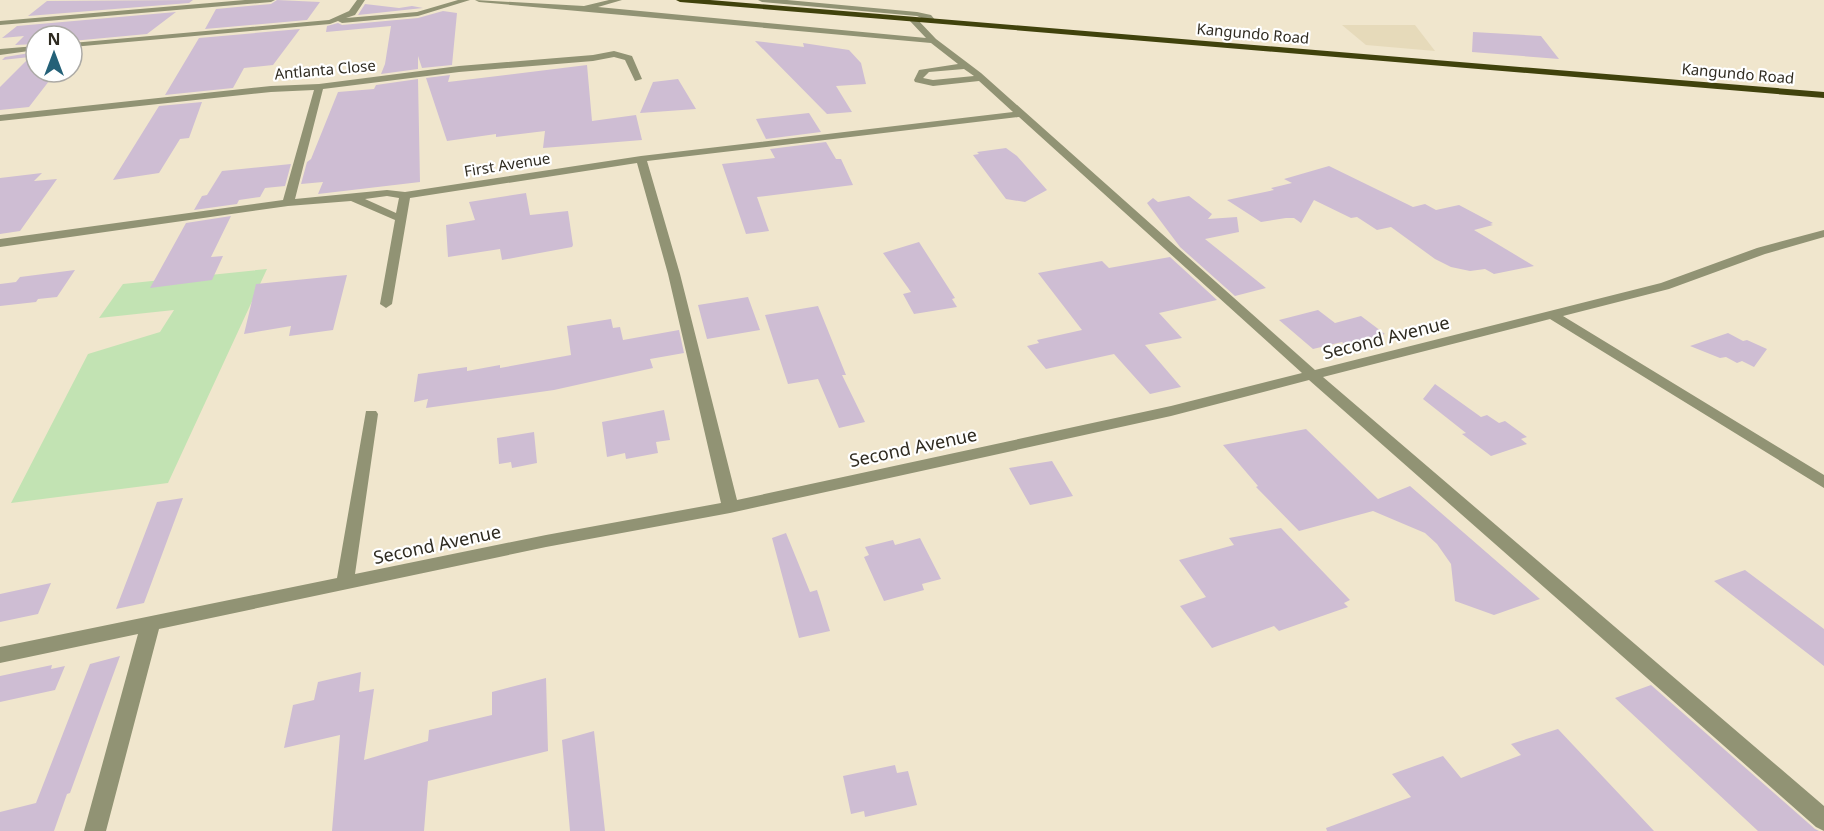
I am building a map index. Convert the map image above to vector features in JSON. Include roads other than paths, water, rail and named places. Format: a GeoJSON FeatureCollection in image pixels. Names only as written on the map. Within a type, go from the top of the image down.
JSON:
{"type":"FeatureCollection","features":[{"type":"Feature","properties":{"kind":"highway","name":"Kangundo Road"},"geometry":{"type":"LineString","coordinates":[[680,0],[1824,95]]}},
{"type":"Feature","properties":{"kind":"street"},"geometry":{"type":"LineString","coordinates":[[0,23],[271,0]]}},
{"type":"Feature","properties":{"kind":"street"},"geometry":{"type":"LineString","coordinates":[[330,22],[352,13],[358,8],[361,0]]}},
{"type":"Feature","properties":{"kind":"street"},"geometry":{"type":"LineString","coordinates":[[84,44],[418,14],[466,0]]}},
{"type":"Feature","properties":{"kind":"street"},"geometry":{"type":"LineString","coordinates":[[479,0],[933,41]]}},
{"type":"Feature","properties":{"kind":"street"},"geometry":{"type":"LineString","coordinates":[[585,8],[618,0]]}},
{"type":"Feature","properties":{"kind":"street"},"geometry":{"type":"LineString","coordinates":[[762,0],[923,15],[932,21]]}},
{"type":"Feature","properties":{"kind":"street"},"geometry":{"type":"LineString","coordinates":[[913,20],[933,41],[981,78],[1313,376],[1824,820]]}},
{"type":"Feature","properties":{"kind":"street"},"geometry":{"type":"LineString","coordinates":[[1,53],[24,50]]}},
{"type":"Feature","properties":{"kind":"street","name":"Antlanta Close"},"geometry":{"type":"LineString","coordinates":[[0,118],[271,89],[319,87],[459,69],[593,58],[614,54],[629,58],[638,79]]}},
{"type":"Feature","properties":{"kind":"street"},"geometry":{"type":"LineString","coordinates":[[965,66],[928,70],[922,72],[918,80],[933,83],[981,78]]}},
{"type":"Feature","properties":{"kind":"street"},"geometry":{"type":"LineString","coordinates":[[288,203],[319,87]]}},
{"type":"Feature","properties":{"kind":"street","name":"First Avenue"},"geometry":{"type":"LineString","coordinates":[[0,243],[288,203],[387,193],[405,195],[641,159],[1019,114]]}},
{"type":"Feature","properties":{"kind":"street"},"geometry":{"type":"LineString","coordinates":[[641,159],[674,274],[730,507]]}},
{"type":"Feature","properties":{"kind":"street"},"geometry":{"type":"LineString","coordinates":[[386,304],[405,195]]}},
{"type":"Feature","properties":{"kind":"street"},"geometry":{"type":"LineString","coordinates":[[352,198],[402,219]]}},
{"type":"Feature","properties":{"kind":"street","name":"Second Avenue"},"geometry":{"type":"LineString","coordinates":[[0,655],[150,626],[345,583],[730,507],[1172,411],[1665,286],[1761,251],[1824,233]]}},
{"type":"Feature","properties":{"kind":"street"},"geometry":{"type":"LineString","coordinates":[[1552,315],[1824,482]]}},
{"type":"Feature","properties":{"kind":"street"},"geometry":{"type":"LineString","coordinates":[[345,583],[371,414]]}},
{"type":"Feature","properties":{"kind":"street"},"geometry":{"type":"LineString","coordinates":[[94,831],[150,626]]}}]}
